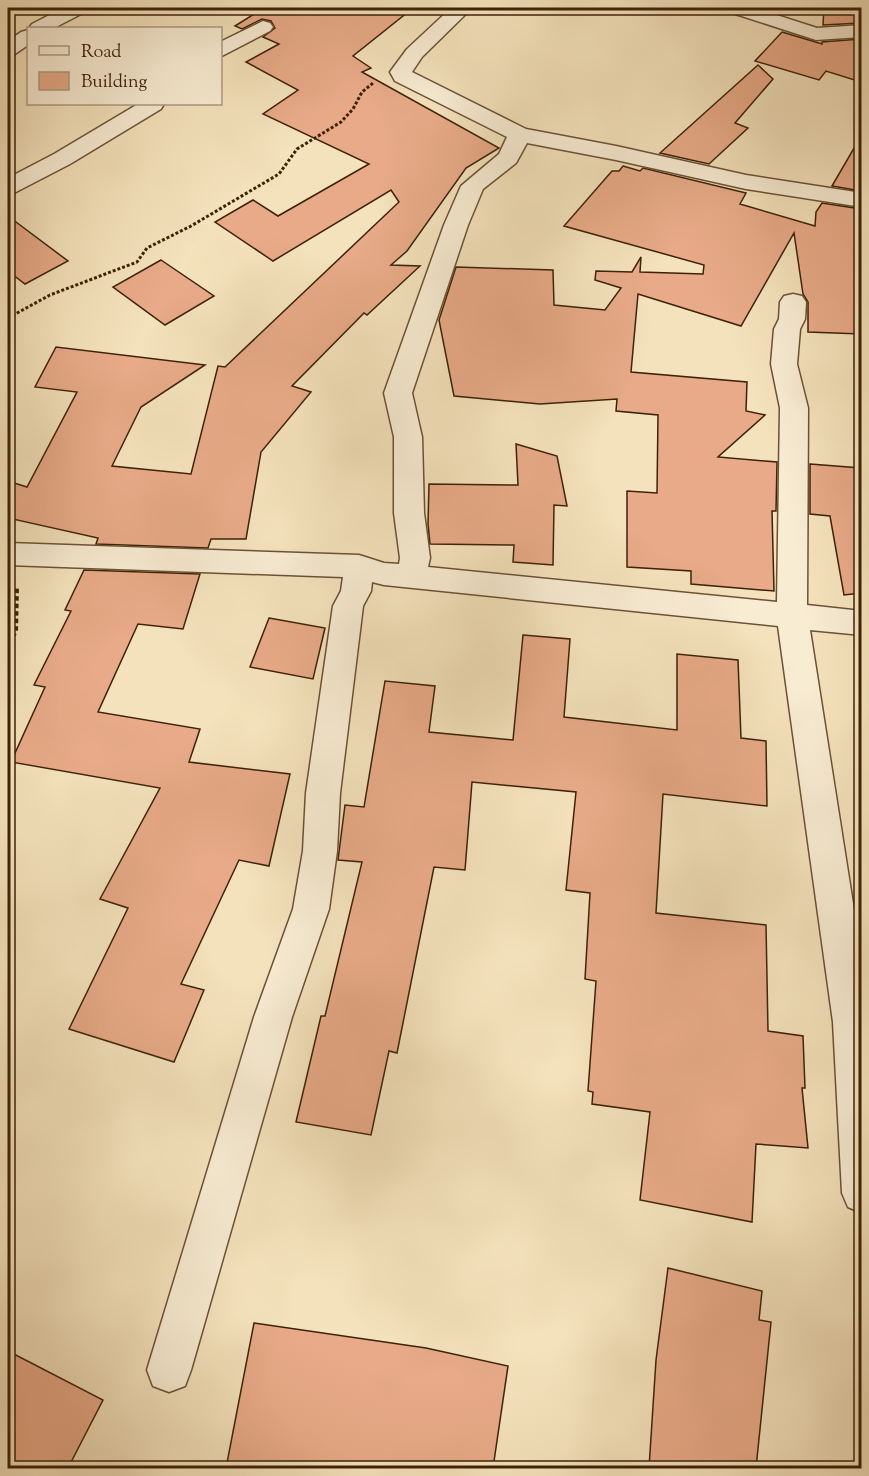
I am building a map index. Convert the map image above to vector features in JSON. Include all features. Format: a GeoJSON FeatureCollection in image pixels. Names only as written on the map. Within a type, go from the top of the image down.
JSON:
{"type":"FeatureCollection","features":[{"type":"Feature","properties":{"kind":"street"},"geometry":{"type":"LineString","coordinates":[[37,25],[78,8]]}},
{"type":"Feature","properties":{"kind":"street"},"geometry":{"type":"LineString","coordinates":[[462,8],[414,53],[404,66],[402,74],[520,135],[616,153],[746,182],[861,200]]}},
{"type":"Feature","properties":{"kind":"street"},"geometry":{"type":"LineString","coordinates":[[736,8],[816,34],[861,31]]}},
{"type":"Feature","properties":{"kind":"street"},"geometry":{"type":"LineString","coordinates":[[222,50],[263,27]]}},
{"type":"Feature","properties":{"kind":"street"},"geometry":{"type":"LineString","coordinates":[[8,50],[27,34]]}},
{"type":"Feature","properties":{"kind":"street"},"geometry":{"type":"LineString","coordinates":[[8,187],[62,159],[151,105]]}},
{"type":"Feature","properties":{"kind":"street"},"geometry":{"type":"LineString","coordinates":[[411,576],[415,558],[408,513],[408,437],[398,393],[456,225],[473,186],[508,158],[520,135]]}},
{"type":"Feature","properties":{"kind":"street"},"geometry":{"type":"LineString","coordinates":[[793,302],[792,319],[787,329],[784,364],[794,408],[792,615],[857,1024],[861,1193]]}},
{"type":"Feature","properties":{"kind":"street"},"geometry":{"type":"LineString","coordinates":[[12,555],[359,566],[384,574],[861,623]]}},
{"type":"Feature","properties":{"kind":"street"},"geometry":{"type":"LineString","coordinates":[[169,1370],[273,1017],[311,909],[320,851],[323,793],[346,617],[348,606],[356,591],[359,566]]}},
{"type":"Feature","properties":{"kind":"path"},"geometry":{"type":"LineString","coordinates":[[8,318],[50,295],[137,262],[147,248],[191,226],[279,174],[297,149],[341,122],[362,92],[377,80],[402,74]]}},
{"type":"Feature","properties":{"kind":"path"},"geometry":{"type":"LineString","coordinates":[[8,643],[16,632],[12,555]]}},
{"type":"Feature","properties":{"kind":"building"},"geometry":{"type":"Polygon","coordinates":[[[264,8],[413,8],[353,56],[371,68],[362,72],[499,148],[466,168],[407,251],[391,265],[420,266],[367,315],[364,313],[292,386],[311,392],[261,452],[246,539],[211,539],[208,548],[96,544],[98,538],[8,518],[8,481],[27,487],[77,392],[35,387],[56,347],[205,365],[141,407],[112,466],[191,474],[218,366],[225,367],[399,202],[391,190],[273,261],[215,222],[253,200],[278,216],[369,164],[263,114],[298,90],[246,62],[279,44],[263,37],[275,28],[271,21],[262,19],[242,29],[235,26],[264,8]]]}},
{"type":"Feature","properties":{"kind":"building"},"geometry":{"type":"Polygon","coordinates":[[[824,8],[861,8],[861,23],[823,25],[824,8]]]}},
{"type":"Feature","properties":{"kind":"building"},"geometry":{"type":"Polygon","coordinates":[[[782,32],[822,44],[822,42],[861,39],[861,82],[826,71],[819,80],[755,61],[782,32]]]}},
{"type":"Feature","properties":{"kind":"building"},"geometry":{"type":"Polygon","coordinates":[[[758,65],[773,79],[735,123],[748,128],[709,164],[660,153],[758,65]]]}},
{"type":"Feature","properties":{"kind":"building"},"geometry":{"type":"Polygon","coordinates":[[[861,136],[861,191],[832,186],[861,136]]]}},
{"type":"Feature","properties":{"kind":"building"},"geometry":{"type":"Polygon","coordinates":[[[623,166],[640,171],[643,168],[746,193],[740,204],[815,226],[816,212],[822,203],[861,209],[861,334],[808,332],[808,302],[803,294],[794,233],[741,326],[638,294],[631,372],[747,382],[746,411],[765,415],[718,457],[777,462],[776,511],[772,511],[774,591],[691,584],[691,571],[627,567],[627,491],[657,493],[658,415],[616,411],[617,399],[540,404],[454,396],[439,320],[456,267],[553,270],[554,305],[605,310],[621,288],[595,280],[596,271],[632,272],[641,257],[640,272],[703,274],[704,265],[564,226],[612,171],[619,171],[623,166]]]}},
{"type":"Feature","properties":{"kind":"building"},"geometry":{"type":"Polygon","coordinates":[[[8,216],[68,261],[25,284],[8,271],[8,216]]]}},
{"type":"Feature","properties":{"kind":"building"},"geometry":{"type":"Polygon","coordinates":[[[161,260],[214,296],[165,325],[113,287],[161,260]]]}},
{"type":"Feature","properties":{"kind":"building"},"geometry":{"type":"Polygon","coordinates":[[[516,444],[557,456],[567,506],[554,505],[553,565],[513,562],[514,545],[430,544],[429,484],[518,485],[516,444]]]}},
{"type":"Feature","properties":{"kind":"building"},"geometry":{"type":"Polygon","coordinates":[[[810,464],[861,468],[861,593],[844,595],[830,516],[810,514],[810,464]]]}},
{"type":"Feature","properties":{"kind":"building"},"geometry":{"type":"Polygon","coordinates":[[[84,570],[200,574],[183,629],[138,624],[98,712],[200,729],[189,762],[290,774],[269,866],[239,860],[181,984],[204,990],[174,1062],[69,1029],[128,908],[100,899],[160,788],[11,762],[45,687],[34,685],[71,611],[65,610],[84,570]]]}},
{"type":"Feature","properties":{"kind":"building"},"geometry":{"type":"Polygon","coordinates":[[[269,618],[325,628],[313,679],[250,667],[269,618]]]}},
{"type":"Feature","properties":{"kind":"building"},"geometry":{"type":"Polygon","coordinates":[[[523,635],[570,639],[564,717],[677,730],[677,654],[738,660],[741,738],[766,741],[767,806],[663,794],[656,913],[766,925],[768,1031],[803,1036],[805,1088],[802,1088],[808,1148],[756,1144],[752,1222],[640,1200],[650,1112],[592,1104],[593,1092],[588,1091],[596,981],[585,979],[590,893],[566,890],[576,792],[472,782],[465,870],[434,867],[397,1053],[389,1051],[371,1135],[296,1122],[321,1016],[325,1016],[362,862],[338,860],[345,805],[364,807],[385,681],[435,686],[429,732],[513,740],[523,635]]]}},
{"type":"Feature","properties":{"kind":"building"},"geometry":{"type":"Polygon","coordinates":[[[668,1268],[762,1291],[759,1320],[771,1322],[756,1468],[649,1468],[656,1360],[668,1268]]]}},
{"type":"Feature","properties":{"kind":"building"},"geometry":{"type":"Polygon","coordinates":[[[254,1323],[426,1348],[508,1366],[493,1468],[226,1468],[254,1323]]]}},
{"type":"Feature","properties":{"kind":"building"},"geometry":{"type":"Polygon","coordinates":[[[8,1351],[103,1400],[68,1468],[8,1468],[8,1351]]]}}]}
